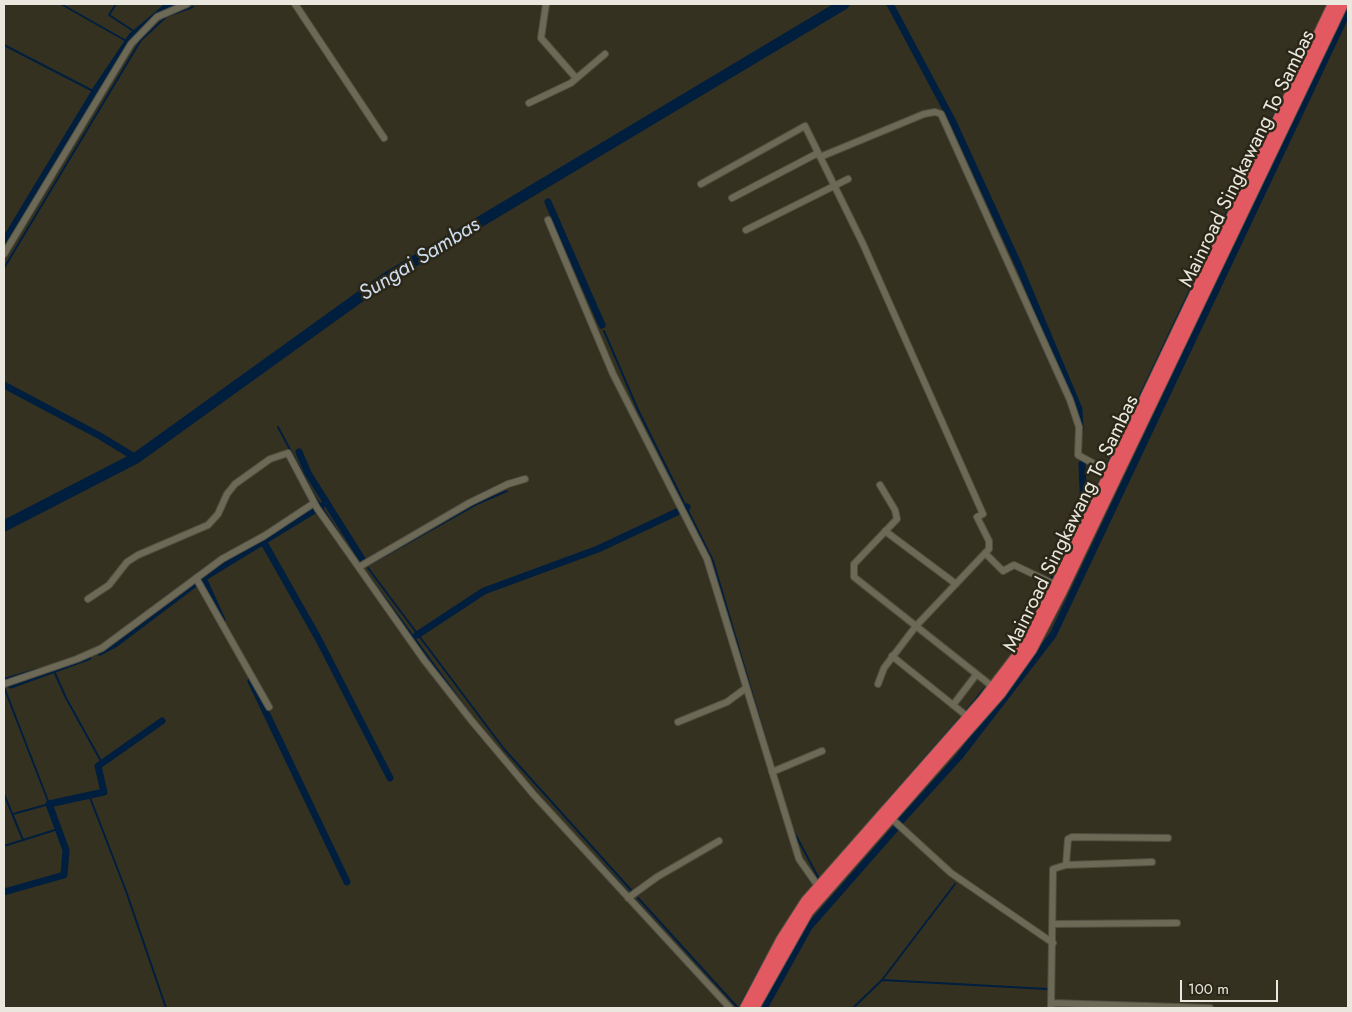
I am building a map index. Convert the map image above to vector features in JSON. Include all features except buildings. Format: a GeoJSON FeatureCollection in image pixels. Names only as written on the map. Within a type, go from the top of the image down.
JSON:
{"type":"FeatureCollection","features":[{"type":"Feature","properties":{"kind":"highway","name":"Mainroad Singkawang To Sambas"},"geometry":{"type":"LineString","coordinates":[[754,1008],[762,984],[792,921],[818,886],[1000,694],[1026,659],[1047,623],[1099,503],[1279,126],[1333,4]]}},
{"type":"Feature","properties":{"kind":"highway","name":"Mainroad Singkawang To Sambas"},"geometry":{"type":"LineString","coordinates":[[745,1008],[808,912],[892,818],[912,788],[1022,650],[1099,503],[1109,472],[1279,126],[1342,4]]}},
{"type":"Feature","properties":{"kind":"street"},"geometry":{"type":"LineString","coordinates":[[4,254],[131,44],[156,17],[187,4]]}},
{"type":"Feature","properties":{"kind":"street"},"geometry":{"type":"LineString","coordinates":[[295,4],[384,138]]}},
{"type":"Feature","properties":{"kind":"street"},"geometry":{"type":"LineString","coordinates":[[546,4],[541,38],[576,78]]}},
{"type":"Feature","properties":{"kind":"street"},"geometry":{"type":"LineString","coordinates":[[528,103],[571,83],[605,54]]}},
{"type":"Feature","properties":{"kind":"street"},"geometry":{"type":"LineString","coordinates":[[732,198],[819,155],[924,114],[935,112],[941,114],[1063,383],[1079,427],[1078,455],[1109,472]]}},
{"type":"Feature","properties":{"kind":"street"},"geometry":{"type":"LineString","coordinates":[[701,184],[805,126],[863,244],[982,514],[977,517],[990,541],[989,549],[916,626],[884,668],[878,684]]}},
{"type":"Feature","properties":{"kind":"street"},"geometry":{"type":"LineString","coordinates":[[746,230],[848,179]]}},
{"type":"Feature","properties":{"kind":"street"},"geometry":{"type":"LineString","coordinates":[[548,220],[613,374],[707,559],[799,859],[818,886]]}},
{"type":"Feature","properties":{"kind":"street"},"geometry":{"type":"LineString","coordinates":[[88,599],[109,585],[121,568],[138,555],[208,525],[218,514],[230,488],[261,465],[282,454],[290,454],[314,503],[424,660],[476,726],[534,795],[730,1008]]}},
{"type":"Feature","properties":{"kind":"street"},"geometry":{"type":"LineString","coordinates":[[359,567],[469,503],[508,484],[525,479]]}},
{"type":"Feature","properties":{"kind":"street"},"geometry":{"type":"LineString","coordinates":[[880,485],[897,517],[854,564],[852,573],[859,582],[993,687]]}},
{"type":"Feature","properties":{"kind":"street"},"geometry":{"type":"LineString","coordinates":[[4,684],[77,659],[102,648],[196,578],[314,503]]}},
{"type":"Feature","properties":{"kind":"street"},"geometry":{"type":"LineString","coordinates":[[885,531],[956,584]]}},
{"type":"Feature","properties":{"kind":"street"},"geometry":{"type":"LineString","coordinates":[[985,553],[1003,571],[1014,565],[1056,585]]}},
{"type":"Feature","properties":{"kind":"street"},"geometry":{"type":"LineString","coordinates":[[196,578],[269,707]]}},
{"type":"Feature","properties":{"kind":"street"},"geometry":{"type":"LineString","coordinates":[[892,656],[968,717]]}},
{"type":"Feature","properties":{"kind":"street"},"geometry":{"type":"LineString","coordinates":[[953,705],[976,675]]}},
{"type":"Feature","properties":{"kind":"street"},"geometry":{"type":"LineString","coordinates":[[678,722],[727,702],[746,688]]}},
{"type":"Feature","properties":{"kind":"street"},"geometry":{"type":"LineString","coordinates":[[772,772],[822,751]]}},
{"type":"Feature","properties":{"kind":"street"},"geometry":{"type":"LineString","coordinates":[[892,818],[952,873],[1052,943]]}},
{"type":"Feature","properties":{"kind":"street"},"geometry":{"type":"LineString","coordinates":[[1066,865],[1067,843],[1072,837],[1168,838]]}},
{"type":"Feature","properties":{"kind":"street"},"geometry":{"type":"LineString","coordinates":[[628,898],[657,877],[719,842]]}},
{"type":"Feature","properties":{"kind":"street"},"geometry":{"type":"LineString","coordinates":[[1152,862],[1066,865],[1053,869],[1051,1006],[1210,1008]]}},
{"type":"Feature","properties":{"kind":"street"},"geometry":{"type":"LineString","coordinates":[[1053,924],[1178,923]]}},
{"type":"Feature","properties":{"kind":"waterway"},"geometry":{"type":"LineString","coordinates":[[61,4],[128,42]]}},
{"type":"Feature","properties":{"kind":"waterway"},"geometry":{"type":"LineString","coordinates":[[116,4],[109,15],[135,32]]}},
{"type":"Feature","properties":{"kind":"waterway"},"geometry":{"type":"LineString","coordinates":[[4,242],[97,88],[132,36],[170,4]]}},
{"type":"Feature","properties":{"kind":"waterway","name":"Sungai Sambas"},"geometry":{"type":"LineString","coordinates":[[4,526],[136,458],[386,278],[844,4]]}},
{"type":"Feature","properties":{"kind":"waterway"},"geometry":{"type":"LineString","coordinates":[[890,4],[953,122],[1019,266],[1079,409],[1080,429]]}},
{"type":"Feature","properties":{"kind":"waterway"},"geometry":{"type":"LineString","coordinates":[[4,268],[141,40],[167,16],[193,7]]}},
{"type":"Feature","properties":{"kind":"waterway"},"geometry":{"type":"LineString","coordinates":[[900,822],[959,757],[1053,635],[1348,11]]}},
{"type":"Feature","properties":{"kind":"waterway"},"geometry":{"type":"LineString","coordinates":[[4,45],[95,92]]}},
{"type":"Feature","properties":{"kind":"waterway"},"geometry":{"type":"LineString","coordinates":[[1263,137],[1284,95]]}},
{"type":"Feature","properties":{"kind":"waterway"},"geometry":{"type":"LineString","coordinates":[[1234,198],[1258,147]]}},
{"type":"Feature","properties":{"kind":"waterway"},"geometry":{"type":"LineString","coordinates":[[548,202],[602,325]]}},
{"type":"Feature","properties":{"kind":"waterway"},"geometry":{"type":"LineString","coordinates":[[1107,465],[1229,208]]}},
{"type":"Feature","properties":{"kind":"waterway"},"geometry":{"type":"LineString","coordinates":[[604,331],[638,410],[713,561],[769,751]]}},
{"type":"Feature","properties":{"kind":"waterway"},"geometry":{"type":"LineString","coordinates":[[4,385],[100,436],[136,458]]}},
{"type":"Feature","properties":{"kind":"waterway"},"geometry":{"type":"LineString","coordinates":[[278,427],[314,495],[345,543]]}},
{"type":"Feature","properties":{"kind":"waterway"},"geometry":{"type":"LineString","coordinates":[[299,452],[308,473],[362,559]]}},
{"type":"Feature","properties":{"kind":"waterway"},"geometry":{"type":"LineString","coordinates":[[1082,464],[1084,512]]}},
{"type":"Feature","properties":{"kind":"waterway"},"geometry":{"type":"LineString","coordinates":[[1050,580],[1103,475]]}},
{"type":"Feature","properties":{"kind":"waterway"},"geometry":{"type":"LineString","coordinates":[[367,566],[479,503],[507,491]]}},
{"type":"Feature","properties":{"kind":"waterway"},"geometry":{"type":"LineString","coordinates":[[222,620],[203,578],[321,506]]}},
{"type":"Feature","properties":{"kind":"waterway"},"geometry":{"type":"LineString","coordinates":[[417,635],[484,591],[598,549],[677,512]]}},
{"type":"Feature","properties":{"kind":"waterway"},"geometry":{"type":"LineString","coordinates":[[263,541],[318,638],[390,778]]}},
{"type":"Feature","properties":{"kind":"waterway"},"geometry":{"type":"LineString","coordinates":[[368,568],[504,749],[631,890]]}},
{"type":"Feature","properties":{"kind":"waterway"},"geometry":{"type":"LineString","coordinates":[[368,575],[470,714]]}},
{"type":"Feature","properties":{"kind":"waterway"},"geometry":{"type":"LineString","coordinates":[[100,652],[115,644],[197,582]]}},
{"type":"Feature","properties":{"kind":"waterway"},"geometry":{"type":"LineString","coordinates":[[1014,652],[1048,584]]}},
{"type":"Feature","properties":{"kind":"waterway"},"geometry":{"type":"LineString","coordinates":[[11,685],[88,657]]}},
{"type":"Feature","properties":{"kind":"waterway"},"geometry":{"type":"LineString","coordinates":[[4,679],[38,669]]}},
{"type":"Feature","properties":{"kind":"waterway"},"geometry":{"type":"LineString","coordinates":[[54,671],[66,698],[102,763]]}},
{"type":"Feature","properties":{"kind":"waterway"},"geometry":{"type":"LineString","coordinates":[[251,681],[347,882]]}},
{"type":"Feature","properties":{"kind":"waterway"},"geometry":{"type":"LineString","coordinates":[[4,687],[50,806]]}},
{"type":"Feature","properties":{"kind":"waterway"},"geometry":{"type":"LineString","coordinates":[[967,710],[985,688]]}},
{"type":"Feature","properties":{"kind":"waterway"},"geometry":{"type":"LineString","coordinates":[[883,806],[960,718]]}},
{"type":"Feature","properties":{"kind":"waterway"},"geometry":{"type":"LineString","coordinates":[[4,892],[64,875],[66,850],[49,804],[104,792],[98,766],[162,721]]}},
{"type":"Feature","properties":{"kind":"waterway"},"geometry":{"type":"LineString","coordinates":[[4,794],[23,840]]}},
{"type":"Feature","properties":{"kind":"waterway"},"geometry":{"type":"LineString","coordinates":[[89,795],[126,891],[166,1008]]}},
{"type":"Feature","properties":{"kind":"waterway"},"geometry":{"type":"LineString","coordinates":[[13,814],[49,804]]}},
{"type":"Feature","properties":{"kind":"waterway"},"geometry":{"type":"LineString","coordinates":[[4,846],[58,829]]}},
{"type":"Feature","properties":{"kind":"waterway"},"geometry":{"type":"LineString","coordinates":[[764,1008],[809,927],[895,829]]}},
{"type":"Feature","properties":{"kind":"waterway"},"geometry":{"type":"LineString","coordinates":[[793,830],[819,879]]}},
{"type":"Feature","properties":{"kind":"waterway"},"geometry":{"type":"LineString","coordinates":[[602,864],[628,892]]}},
{"type":"Feature","properties":{"kind":"waterway"},"geometry":{"type":"LineString","coordinates":[[955,884],[882,980],[1047,989]]}},
{"type":"Feature","properties":{"kind":"waterway"},"geometry":{"type":"LineString","coordinates":[[638,898],[738,1008]]}},
{"type":"Feature","properties":{"kind":"waterway"},"geometry":{"type":"LineString","coordinates":[[635,900],[712,984]]}},
{"type":"Feature","properties":{"kind":"waterway"},"geometry":{"type":"LineString","coordinates":[[739,1008],[766,958]]}},
{"type":"Feature","properties":{"kind":"waterway"},"geometry":{"type":"LineString","coordinates":[[853,1008],[882,980]]}}]}
